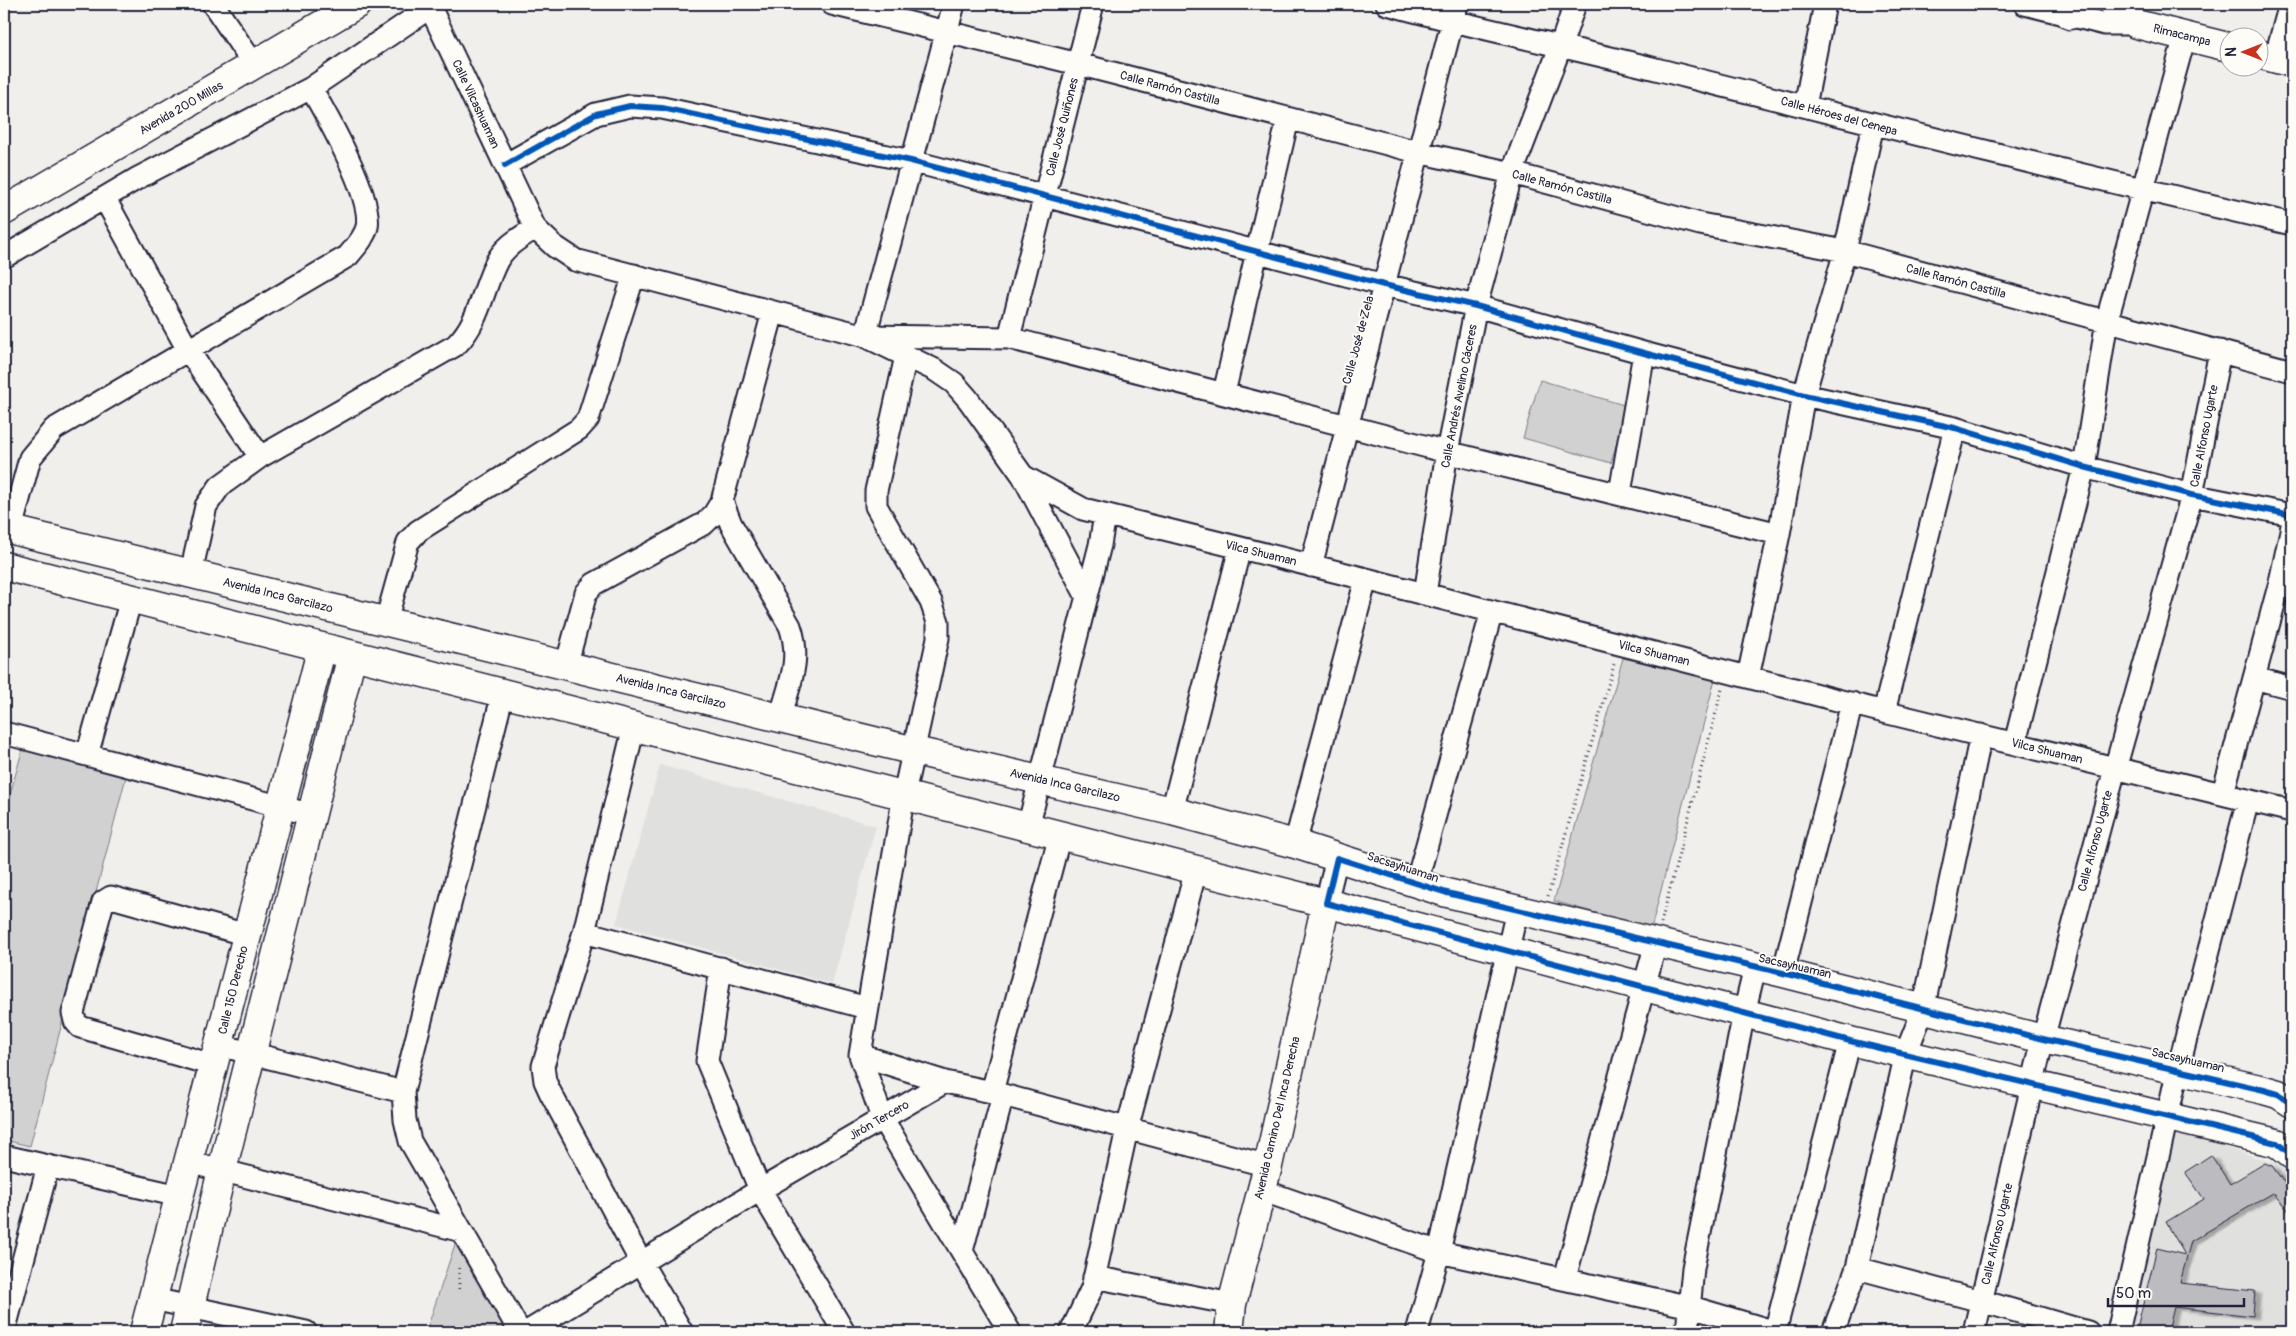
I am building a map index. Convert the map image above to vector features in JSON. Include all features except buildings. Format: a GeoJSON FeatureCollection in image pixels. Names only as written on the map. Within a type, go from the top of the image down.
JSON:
{"type":"FeatureCollection","features":[{"type":"Feature","properties":{"kind":"main road","name":"Avenida 200 Millas"},"geometry":{"type":"LineString","coordinates":[[4,211],[357,4]]}},
{"type":"Feature","properties":{"kind":"main road"},"geometry":{"type":"LineString","coordinates":[[2114,4],[2136,24]]}},
{"type":"Feature","properties":{"kind":"main road","name":"Rimacampa"},"geometry":{"type":"LineString","coordinates":[[2136,24],[2218,44]]}},
{"type":"Feature","properties":{"kind":"main road","name":"Avenida Inca Garcilazo"},"geometry":{"type":"LineString","coordinates":[[7,528],[915,751],[1172,811],[1295,844],[1337,858]]}},
{"type":"Feature","properties":{"kind":"main road"},"geometry":{"type":"LineString","coordinates":[[4,566],[503,694],[904,794],[1850,1040],[2277,1143],[2292,1155]]}},
{"type":"Feature","properties":{"kind":"main road","name":"Calle 150 Derecho"},"geometry":{"type":"LineString","coordinates":[[144,1332],[322,647]]}},
{"type":"Feature","properties":{"kind":"main road"},"geometry":{"type":"LineString","coordinates":[[187,1320],[222,1170],[352,655]]}},
{"type":"Feature","properties":{"kind":"main road","name":"Sacsayhuaman"},"geometry":{"type":"LineString","coordinates":[[1337,858],[1416,884],[1755,968],[1783,973],[2042,1039],[2178,1069],[2278,1094],[2292,1103]]}},
{"type":"Feature","properties":{"kind":"main road","name":"Avenida Camino Del Inca Derecha"},"geometry":{"type":"LineString","coordinates":[[1229,1332],[1232,1304],[1264,1178],[1326,903]]}},
{"type":"Feature","properties":{"kind":"street"},"geometry":{"type":"LineString","coordinates":[[213,4],[254,65]]}},
{"type":"Feature","properties":{"kind":"street","name":"Calle Ramón Castilla"},"geometry":{"type":"LineString","coordinates":[[832,4],[1078,64],[1418,152],[1512,173],[1700,224],[1844,251],[2292,371]]}},
{"type":"Feature","properties":{"kind":"street"},"geometry":{"type":"LineString","coordinates":[[865,336],[954,4]]}},
{"type":"Feature","properties":{"kind":"street","name":"Calle José Quiñones"},"geometry":{"type":"LineString","coordinates":[[1009,338],[1093,4]]}},
{"type":"Feature","properties":{"kind":"street","name":"Calle Héroes del Cenepa"},"geometry":{"type":"LineString","coordinates":[[1388,4],[1455,13],[1562,45],[1873,125],[2144,191],[2290,217]]}},
{"type":"Feature","properties":{"kind":"street","name":"Calle Andrés Avelino Cáceres"},"geometry":{"type":"LineString","coordinates":[[1425,594],[1447,452],[1476,306],[1512,173],[1562,45],[1574,4]]}},
{"type":"Feature","properties":{"kind":"street"},"geometry":{"type":"LineString","coordinates":[[1805,106],[1825,4]]}},
{"type":"Feature","properties":{"kind":"street"},"geometry":{"type":"LineString","coordinates":[[2025,4],[2065,10],[2105,24],[2136,24]]}},
{"type":"Feature","properties":{"kind":"street"},"geometry":{"type":"LineString","coordinates":[[2275,59],[2290,4]]}},
{"type":"Feature","properties":{"kind":"street"},"geometry":{"type":"LineString","coordinates":[[4,257],[138,178],[311,88],[433,5]]}},
{"type":"Feature","properties":{"kind":"street","name":"Calle Vilcashuaman"},"geometry":{"type":"LineString","coordinates":[[433,5],[535,228]]}},
{"type":"Feature","properties":{"kind":"street","name":"Calle José de Zela"},"geometry":{"type":"LineString","coordinates":[[1311,566],[1455,13]]}},
{"type":"Feature","properties":{"kind":"street"},"geometry":{"type":"LineString","coordinates":[[2014,743],[2084,467],[2107,320],[2144,191],[2185,36]]}},
{"type":"Feature","properties":{"kind":"street"},"geometry":{"type":"LineString","coordinates":[[7,528],[30,458],[54,429],[348,256],[360,242],[367,227],[367,209],[363,196],[332,126],[311,88]]}},
{"type":"Feature","properties":{"kind":"street"},"geometry":{"type":"LineString","coordinates":[[505,165],[596,114],[630,106],[662,108],[911,161],[1384,285],[1476,306],[1644,354],[1804,395],[1955,428],[2084,467],[2192,495],[2292,515]]}},
{"type":"Feature","properties":{"kind":"street"},"geometry":{"type":"LineString","coordinates":[[1224,393],[1288,119]]}},
{"type":"Feature","properties":{"kind":"street"},"geometry":{"type":"LineString","coordinates":[[1748,677],[1779,534],[1804,395],[1844,251],[1873,125]]}},
{"type":"Feature","properties":{"kind":"street"},"geometry":{"type":"LineString","coordinates":[[105,199],[188,350],[260,457]]}},
{"type":"Feature","properties":{"kind":"street"},"geometry":{"type":"LineString","coordinates":[[191,574],[206,506],[211,496],[220,486],[260,457],[456,345],[468,333],[497,260],[511,243],[535,228],[554,246],[575,260],[865,336],[935,370],[954,384],[982,416],[1023,476],[1087,597]]}},
{"type":"Feature","properties":{"kind":"street"},"geometry":{"type":"LineString","coordinates":[[386,621],[406,548],[418,531],[579,429],[588,419],[634,275]]}},
{"type":"Feature","properties":{"kind":"street"},"geometry":{"type":"LineString","coordinates":[[566,666],[586,593],[594,584],[705,523],[714,514],[722,501],[773,312]]}},
{"type":"Feature","properties":{"kind":"street"},"geometry":{"type":"LineString","coordinates":[[865,336],[1009,338],[1447,452],[1620,493],[1779,534]]}},
{"type":"Feature","properties":{"kind":"street","name":"Calle Alfonso Ugarte"},"geometry":{"type":"LineString","coordinates":[[1974,1332],[2042,1039],[2192,495],[2220,351]]}},
{"type":"Feature","properties":{"kind":"street"},"geometry":{"type":"LineString","coordinates":[[1620,493],[1644,354]]}},
{"type":"Feature","properties":{"kind":"street"},"geometry":{"type":"LineString","coordinates":[[906,356],[876,491],[876,506],[931,602],[938,622],[938,638],[915,751],[904,794],[860,1055],[882,1118],[1010,1332]]}},
{"type":"Feature","properties":{"kind":"street"},"geometry":{"type":"LineString","coordinates":[[1884,712],[1955,428]]}},
{"type":"Feature","properties":{"kind":"street","name":"Vilca Shuaman"},"geometry":{"type":"LineString","coordinates":[[1023,476],[1083,509],[1105,515],[1366,579],[1884,712],[2292,811]]}},
{"type":"Feature","properties":{"kind":"street"},"geometry":{"type":"LineString","coordinates":[[722,501],[731,524],[790,626],[796,642],[797,655],[780,718]]}},
{"type":"Feature","properties":{"kind":"street"},"geometry":{"type":"LineString","coordinates":[[1028,827],[1100,545],[1105,515]]}},
{"type":"Feature","properties":{"kind":"street"},"geometry":{"type":"LineString","coordinates":[[2222,793],[2254,678],[2286,584],[2292,526]]}},
{"type":"Feature","properties":{"kind":"street"},"geometry":{"type":"LineString","coordinates":[[1172,811],[1240,548]]}},
{"type":"Feature","properties":{"kind":"street"},"geometry":{"type":"LineString","coordinates":[[1295,844],[1366,579]]}},
{"type":"Feature","properties":{"kind":"street"},"geometry":{"type":"LineString","coordinates":[[87,755],[132,599]]}},
{"type":"Feature","properties":{"kind":"street"},"geometry":{"type":"LineString","coordinates":[[1416,884],[1492,611]]}},
{"type":"Feature","properties":{"kind":"street"},"geometry":{"type":"LineString","coordinates":[[2254,678],[2292,688]]}},
{"type":"Feature","properties":{"kind":"street"},"geometry":{"type":"LineString","coordinates":[[503,694],[403,1092],[405,1120],[410,1141],[520,1332]]}},
{"type":"Feature","properties":{"kind":"street"},"geometry":{"type":"LineString","coordinates":[[1783,973],[1852,703]]}},
{"type":"Feature","properties":{"kind":"street"},"geometry":{"type":"LineString","coordinates":[[634,727],[584,932],[543,1066],[545,1081],[642,1264],[682,1332]]}},
{"type":"Feature","properties":{"kind":"street"},"geometry":{"type":"LineString","coordinates":[[4,733],[312,815]]}},
{"type":"Feature","properties":{"kind":"street"},"geometry":{"type":"LineString","coordinates":[[1833,1332],[1857,1268],[1906,1053],[1924,1010],[1981,735]]}},
{"type":"Feature","properties":{"kind":"street"},"geometry":{"type":"LineString","coordinates":[[2118,1332],[2178,1069],[2248,800]]}},
{"type":"Feature","properties":{"kind":"street"},"geometry":{"type":"LineString","coordinates":[[962,1251],[1060,835]]}},
{"type":"Feature","properties":{"kind":"street"},"geometry":{"type":"LineString","coordinates":[[1326,903],[1337,858]]}},
{"type":"Feature","properties":{"kind":"street"},"geometry":{"type":"LineString","coordinates":[[1071,1332],[1092,1288],[1127,1129],[1196,870]]}},
{"type":"Feature","properties":{"kind":"street"},"geometry":{"type":"LineString","coordinates":[[247,934],[111,897],[106,899],[103,902],[73,1013],[74,1021],[80,1027],[216,1055],[252,1054],[403,1092]]}},
{"type":"Feature","properties":{"kind":"street"},"geometry":{"type":"LineString","coordinates":[[1417,1332],[1439,1252],[1510,951],[1530,913]]}},
{"type":"Feature","properties":{"kind":"street"},"geometry":{"type":"LineString","coordinates":[[584,932],[867,1008]]}},
{"type":"Feature","properties":{"kind":"street"},"geometry":{"type":"LineString","coordinates":[[1565,1278],[1656,942]]}},
{"type":"Feature","properties":{"kind":"street"},"geometry":{"type":"LineString","coordinates":[[721,968],[707,1061],[760,1190],[844,1332]]}},
{"type":"Feature","properties":{"kind":"street"},"geometry":{"type":"LineString","coordinates":[[1687,1332],[1691,1307],[1693,1268],[1744,1013],[1755,968]]}},
{"type":"Feature","properties":{"kind":"street"},"geometry":{"type":"LineString","coordinates":[[860,1055],[945,1082],[998,1094],[1127,1129],[1264,1178],[1439,1252],[1691,1307],[1776,1332],[1850,1040]]}},
{"type":"Feature","properties":{"kind":"street","name":"Jirón Tercero"},"geometry":{"type":"LineString","coordinates":[[527,1332],[642,1264],[760,1190],[945,1082]]}},
{"type":"Feature","properties":{"kind":"street"},"geometry":{"type":"LineString","coordinates":[[4,1156],[179,1196]]}},
{"type":"Feature","properties":{"kind":"street"},"geometry":{"type":"LineString","coordinates":[[188,1162],[462,1231]]}},
{"type":"Feature","properties":{"kind":"street"},"geometry":{"type":"LineString","coordinates":[[4,1332],[48,1166]]}},
{"type":"Feature","properties":{"kind":"street"},"geometry":{"type":"LineString","coordinates":[[1857,1268],[2088,1332]]}},
{"type":"Feature","properties":{"kind":"street"},"geometry":{"type":"LineString","coordinates":[[1094,1277],[1232,1304]]}},
{"type":"Feature","properties":{"kind":"street"},"geometry":{"type":"LineString","coordinates":[[153,1299],[187,1320],[306,1332]]}},
{"type":"Feature","properties":{"kind":"path"},"geometry":{"type":"LineString","coordinates":[[1530,913],[1620,644]]}},
{"type":"Feature","properties":{"kind":"path"},"geometry":{"type":"LineString","coordinates":[[1656,942],[1726,671]]}},
{"type":"Feature","properties":{"kind":"shaded area"},"geometry":{"type":"Polygon","coordinates":[[[1540,380],[1627,406],[1611,463],[1523,438],[1540,380]]]}},
{"type":"Feature","properties":{"kind":"shaded area"},"geometry":{"type":"Polygon","coordinates":[[[1623,658],[1715,679],[1651,929],[1554,901],[1623,658]]]}},
{"type":"Feature","properties":{"kind":"shaded area"},"geometry":{"type":"Polygon","coordinates":[[[24,744],[127,773],[30,1146],[4,1140],[4,816],[24,744]]]}},
{"type":"Feature","properties":{"kind":"shaded area"},"geometry":{"type":"Polygon","coordinates":[[[660,765],[876,826],[832,984],[616,924],[660,765]]]}},
{"type":"Feature","properties":{"kind":"shaded area"},"geometry":{"type":"Polygon","coordinates":[[[2176,1132],[2281,1165],[2292,1179],[2292,1332],[2127,1332],[2176,1132]]]}},
{"type":"Feature","properties":{"kind":"shaded area"},"geometry":{"type":"Polygon","coordinates":[[[458,1235],[509,1326],[499,1332],[426,1332],[458,1235]]]}},
{"type":"Feature","properties":{"kind":"cycle path"},"geometry":{"type":"LineString","coordinates":[[505,165],[596,114],[630,106],[662,108],[911,161],[1384,285],[1476,306],[1804,395],[1955,428],[2084,467],[2192,495],[2292,515]]}},
{"type":"Feature","properties":{"kind":"cycle path"},"geometry":{"type":"LineString","coordinates":[[2292,1103],[2278,1094],[2264,1090],[2043,1039],[1783,973],[1447,893],[1337,858],[1326,903],[1850,1041],[2277,1143],[2292,1155]]}}]}
